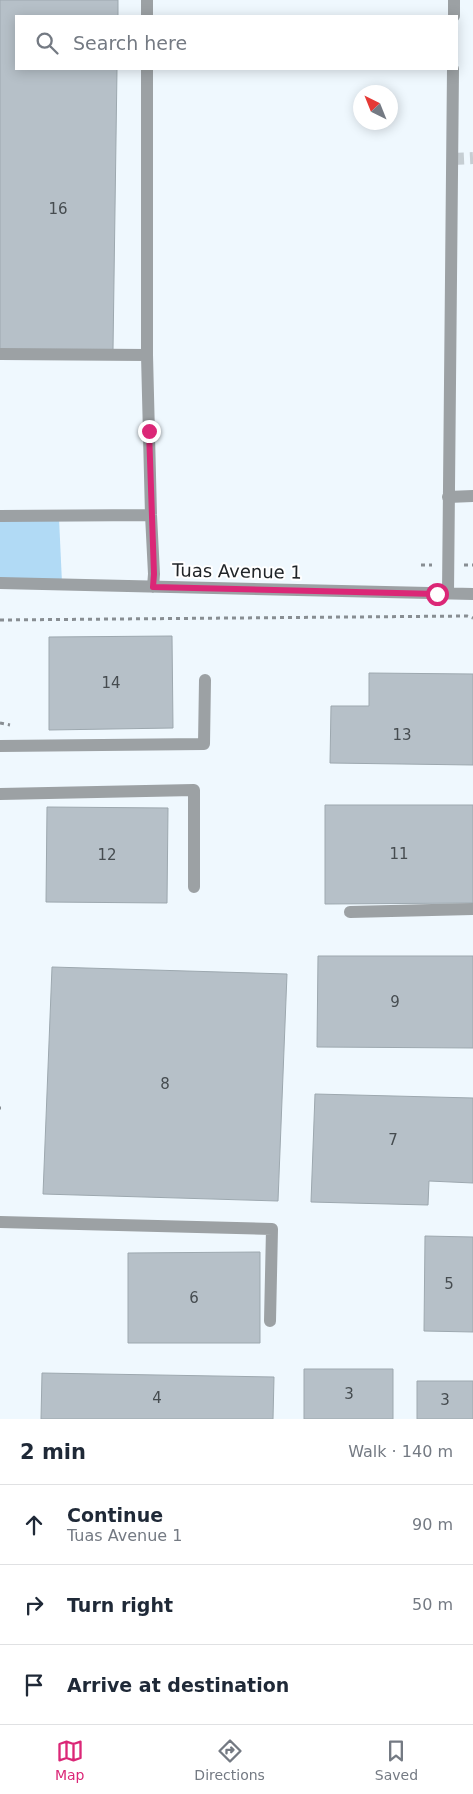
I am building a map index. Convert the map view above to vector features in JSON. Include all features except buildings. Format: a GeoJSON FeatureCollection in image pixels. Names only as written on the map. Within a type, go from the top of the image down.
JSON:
{"type":"FeatureCollection","features":[{"type":"Feature","properties":{"kind":"street"},"geometry":{"type":"LineString","coordinates":[[147,0],[147,15]]}},
{"type":"Feature","properties":{"kind":"street"},"geometry":{"type":"LineString","coordinates":[[454,0],[454,15]]}},
{"type":"Feature","properties":{"kind":"street"},"geometry":{"type":"LineString","coordinates":[[147,70],[147,355],[153,587]]}},
{"type":"Feature","properties":{"kind":"street"},"geometry":{"type":"LineString","coordinates":[[448,594],[453,70]]}},
{"type":"Feature","properties":{"kind":"street"},"geometry":{"type":"LineString","coordinates":[[0,354],[147,355]]}},
{"type":"Feature","properties":{"kind":"street"},"geometry":{"type":"LineString","coordinates":[[448,497],[473,496]]}},
{"type":"Feature","properties":{"kind":"street"},"geometry":{"type":"LineString","coordinates":[[0,516],[151,515]]}},
{"type":"Feature","properties":{"kind":"street","name":"Tuas Avenue 1"},"geometry":{"type":"LineString","coordinates":[[0,583],[473,594]]}},
{"type":"Feature","properties":{"kind":"street"},"geometry":{"type":"LineString","coordinates":[[0,746],[204,744],[206,680]]}},
{"type":"Feature","properties":{"kind":"street"},"geometry":{"type":"LineString","coordinates":[[0,794],[194,790],[194,887]]}},
{"type":"Feature","properties":{"kind":"street"},"geometry":{"type":"LineString","coordinates":[[350,912],[473,909]]}},
{"type":"Feature","properties":{"kind":"street"},"geometry":{"type":"LineString","coordinates":[[0,1222],[272,1229],[270,1321]]}},
{"type":"Feature","properties":{"kind":"path"},"geometry":{"type":"LineString","coordinates":[[0,620],[467,616],[473,618]]}},
{"type":"Feature","properties":{"kind":"path"},"geometry":{"type":"LineString","coordinates":[[0,723],[10,725]]}},
{"type":"Feature","properties":{"kind":"shaded area"},"geometry":{"type":"Polygon","coordinates":[[[0,518],[59,518],[62,583],[0,581],[0,518]]]}},
{"type":"Feature","properties":{"kind":"tunnel"},"geometry":{"type":"LineString","coordinates":[[452,159],[473,158]]}},
{"type":"Feature","properties":{"kind":"route"},"geometry":{"type":"LineString","coordinates":[[149,431],[153,587],[437,594]]}}]}
